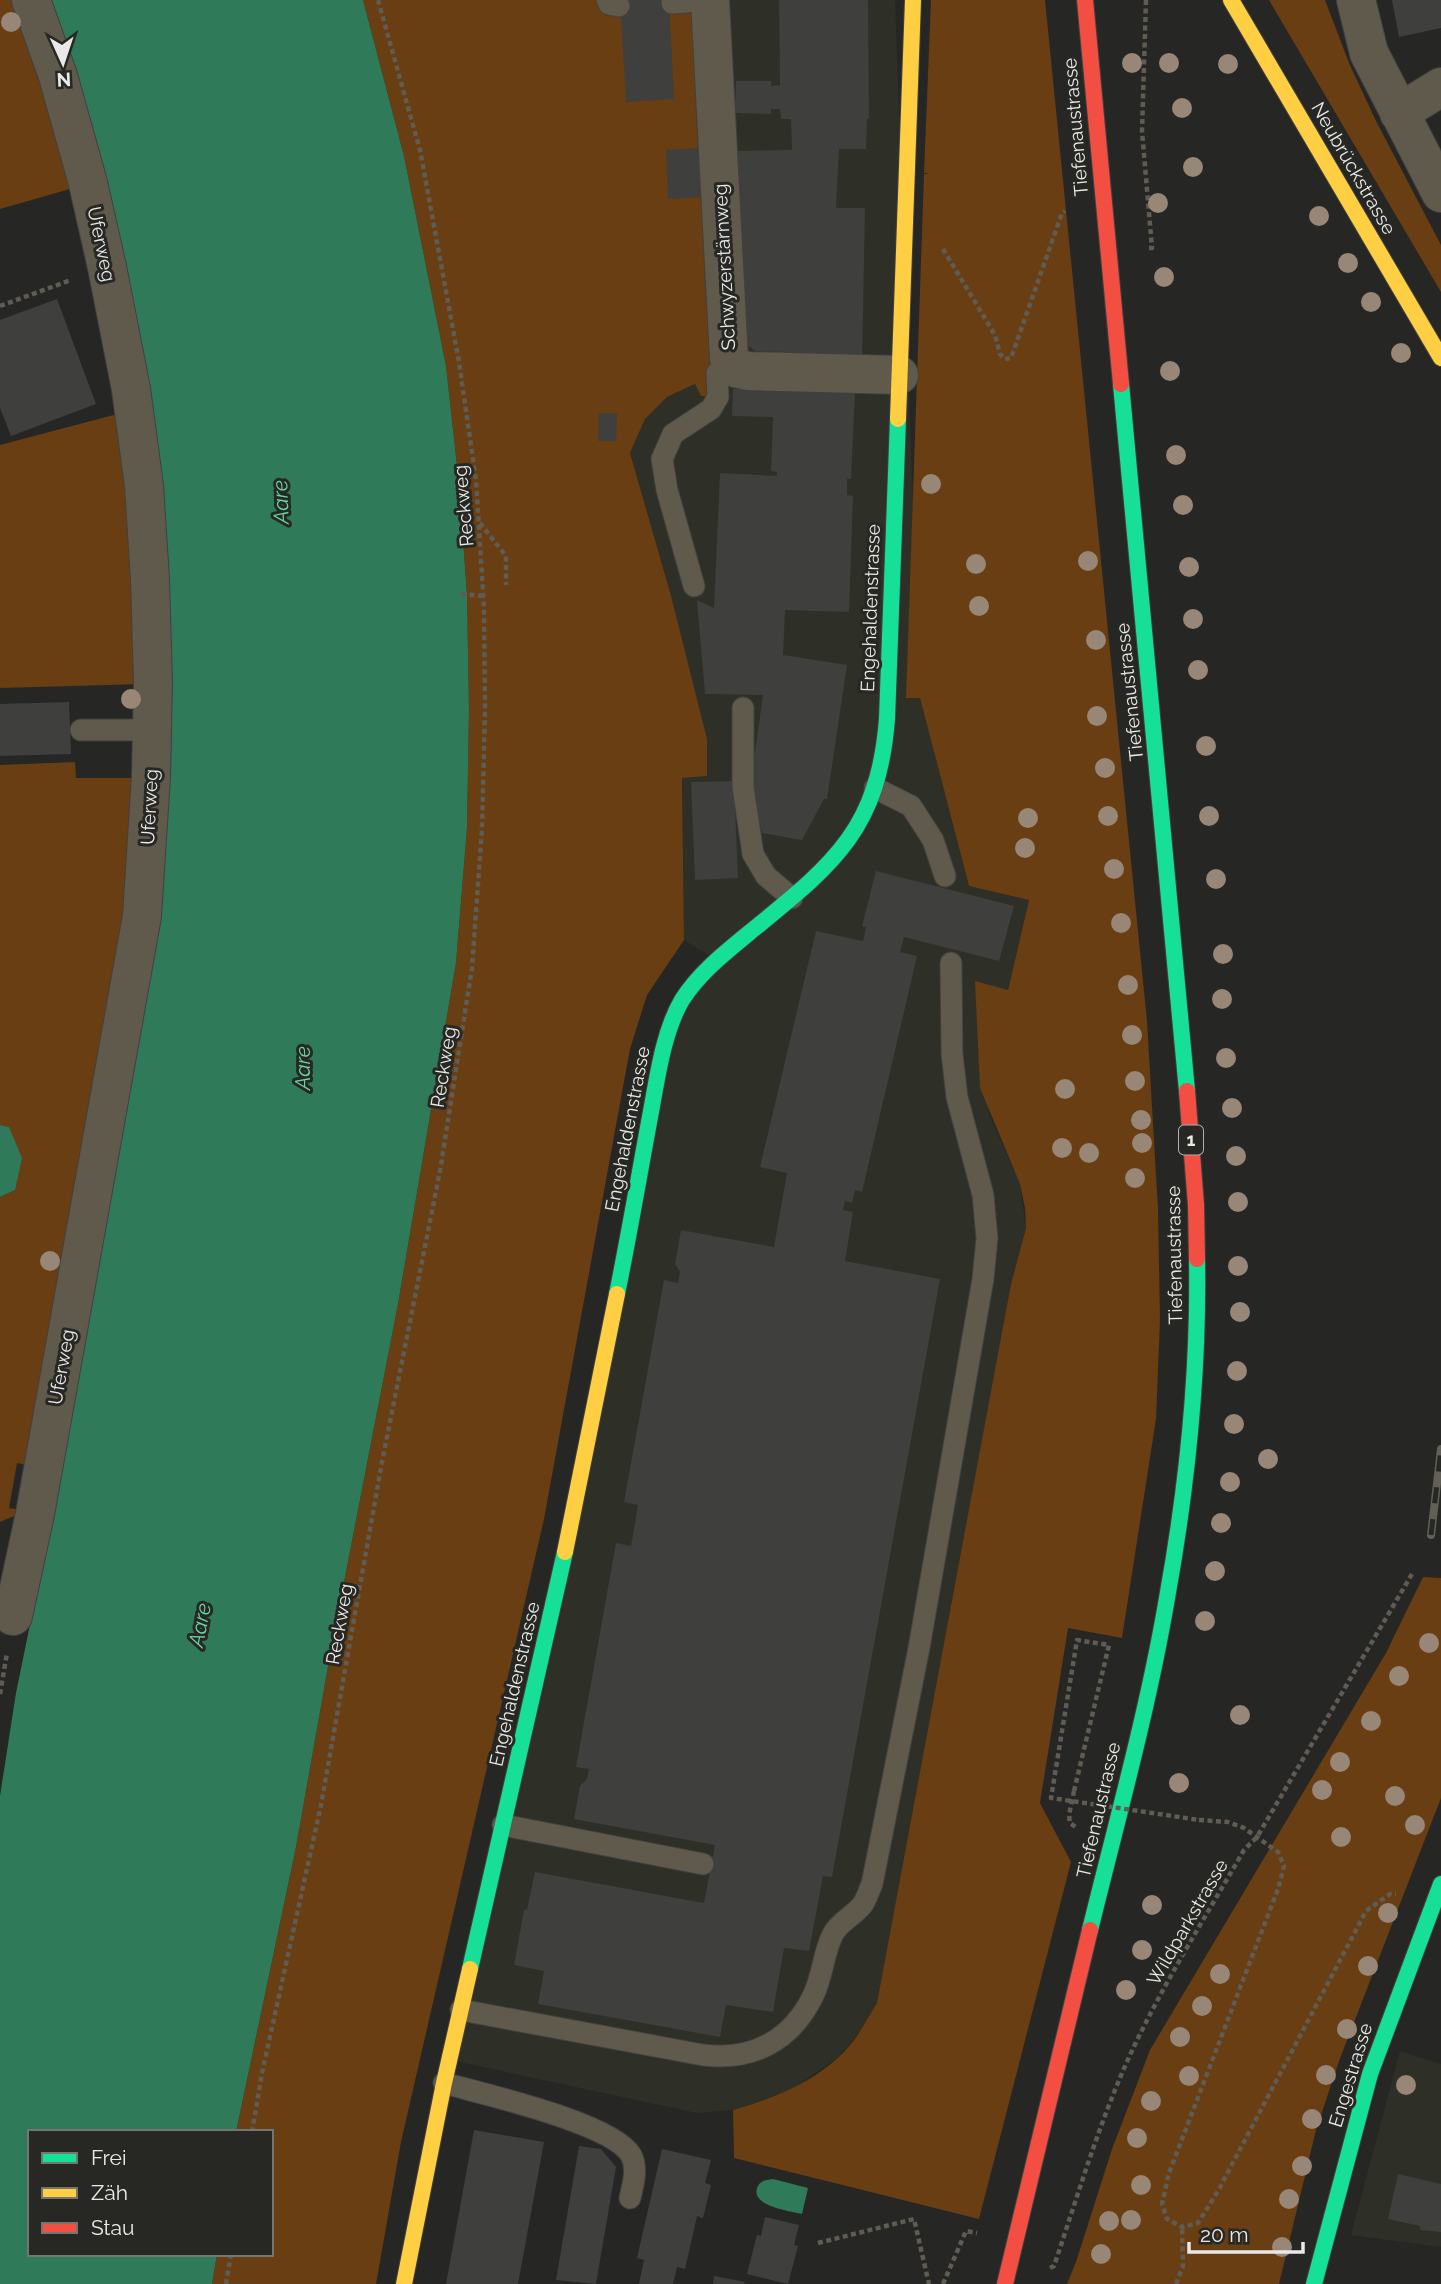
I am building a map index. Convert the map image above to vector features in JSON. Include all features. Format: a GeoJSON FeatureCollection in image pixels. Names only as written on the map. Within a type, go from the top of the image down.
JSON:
{"type":"FeatureCollection","features":[{"type":"Feature","properties":{"kind":"street","name":"Uferweg"},"geometry":{"type":"LineString","coordinates":[[13,1616],[42,1473],[142,916],[152,730],[150,579],[144,486],[131,389],[88,183],[58,76],[31,0]]}},
{"type":"Feature","properties":{"kind":"street","name":"Schwyzerstärnweg"},"geometry":{"type":"LineString","coordinates":[[710,0],[731,363],[735,368],[748,372],[899,375]]}},
{"type":"Feature","properties":{"kind":"street","name":"Engehaldenstrasse"},"geometry":{"type":"LineString","coordinates":[[404,2284],[444,2083],[553,1613],[620,1280],[663,1048],[682,1000],[716,960],[816,878],[847,843],[862,820],[875,788],[886,743],[913,0]]}},
{"type":"Feature","properties":{"kind":"street","name":"Tiefenaustrasse"},"geometry":{"type":"LineString","coordinates":[[1005,2284],[1167,1601],[1185,1476],[1198,1306],[1196,1205],[1180,1005],[1084,0]]}},
{"type":"Feature","properties":{"kind":"street","name":"Neubrückstrasse"},"geometry":{"type":"LineString","coordinates":[[1231,0],[1441,358]]}},
{"type":"Feature","properties":{"kind":"street"},"geometry":{"type":"LineString","coordinates":[[1356,0],[1369,52],[1441,193]]}},
{"type":"Feature","properties":{"kind":"street"},"geometry":{"type":"LineString","coordinates":[[1399,113],[1441,88]]}},
{"type":"Feature","properties":{"kind":"street","name":"Engestrasse"},"geometry":{"type":"LineString","coordinates":[[1314,2284],[1370,2074],[1441,1884]]}},
{"type":"Feature","properties":{"kind":"lane"},"geometry":{"type":"LineString","coordinates":[[672,3],[710,0]]}},
{"type":"Feature","properties":{"kind":"lane"},"geometry":{"type":"LineString","coordinates":[[694,586],[667,490],[662,458],[673,434],[711,409],[718,397],[717,373],[731,363]]}},
{"type":"Feature","properties":{"kind":"lane"},"geometry":{"type":"LineString","coordinates":[[743,708],[743,787],[753,854],[766,876],[792,898]]}},
{"type":"Feature","properties":{"kind":"lane"},"geometry":{"type":"LineString","coordinates":[[81,730],[152,730]]}},
{"type":"Feature","properties":{"kind":"lane"},"geometry":{"type":"LineString","coordinates":[[875,788],[911,806],[933,840],[945,876]]}},
{"type":"Feature","properties":{"kind":"lane"},"geometry":{"type":"LineString","coordinates":[[461,2010],[703,2055],[725,2058],[752,2053],[777,2041],[797,2019],[814,1996],[827,1947],[835,1930],[863,1904],[872,1884],[919,1648],[987,1238],[983,1195],[957,1097],[952,1054],[951,964]]}},
{"type":"Feature","properties":{"kind":"lane"},"geometry":{"type":"LineString","coordinates":[[503,1825],[703,1864]]}},
{"type":"Feature","properties":{"kind":"lane"},"geometry":{"type":"LineString","coordinates":[[444,2083],[551,2114],[617,2141],[631,2155],[634,2164],[630,2198]]}},
{"type":"Feature","properties":{"kind":"path","name":"Reckweg"},"geometry":{"type":"LineString","coordinates":[[252,2130],[262,2073],[321,1805],[379,1475],[440,1171],[472,968],[482,829],[485,709],[477,480],[421,150],[378,0]]}},
{"type":"Feature","properties":{"kind":"path"},"geometry":{"type":"LineString","coordinates":[[1107,251],[1152,248],[1141,118],[1146,0]]}},
{"type":"Feature","properties":{"kind":"path"},"geometry":{"type":"LineString","coordinates":[[942,245],[995,335],[1000,355],[1008,360],[1011,358],[1062,214]]}},
{"type":"Feature","properties":{"kind":"path"},"geometry":{"type":"LineString","coordinates":[[0,306],[107,267]]}},
{"type":"Feature","properties":{"kind":"path"},"geometry":{"type":"LineString","coordinates":[[479,523],[506,556],[506,586]]}},
{"type":"Feature","properties":{"kind":"path"},"geometry":{"type":"LineString","coordinates":[[461,594],[483,596]]}},
{"type":"Feature","properties":{"kind":"path","name":"Wildparkstrasse"},"geometry":{"type":"LineString","coordinates":[[1010,2265],[1035,2272],[1046,2271],[1054,2266],[1099,2132],[1130,2056],[1172,1972],[1244,1850],[1257,1837],[1412,1574]]}},
{"type":"Feature","properties":{"kind":"path"},"geometry":{"type":"LineString","coordinates":[[1074,1791],[1109,1646],[1077,1640],[1051,1798],[1228,1822],[1244,1828],[1278,1852],[1284,1866],[1282,1878],[1169,2172],[1162,2204],[1167,2219],[1182,2227],[1198,2223],[1218,2191],[1366,1911],[1390,1894],[1402,1893]]}},
{"type":"Feature","properties":{"kind":"path"},"geometry":{"type":"LineString","coordinates":[[818,2243],[912,2218],[916,2223],[929,2284]]}},
{"type":"Feature","properties":{"kind":"path"},"geometry":{"type":"LineString","coordinates":[[1176,2284],[1184,2266],[1182,2227]]}},
{"type":"Feature","properties":{"kind":"path"},"geometry":{"type":"LineString","coordinates":[[943,2284],[966,2231],[977,2233]]}},
{"type":"Feature","properties":{"kind":"path"},"geometry":{"type":"LineString","coordinates":[[226,2284],[231,2256]]}},
{"type":"Feature","properties":{"kind":"shaded area"},"geometry":{"type":"Polygon","coordinates":[[[0,0],[22,0],[77,187],[0,209],[0,0]]]}},
{"type":"Feature","properties":{"kind":"shaded area"},"geometry":{"type":"Polygon","coordinates":[[[363,0],[710,0],[717,397],[701,396],[695,384],[667,397],[645,419],[630,453],[670,592],[707,739],[707,776],[682,778],[684,940],[647,995],[630,1049],[544,1519],[401,2142],[376,2284],[212,2284],[217,2256],[273,2256],[273,2130],[236,2130],[296,1847],[398,1304],[456,963],[467,828],[467,595],[459,484],[446,366],[404,156],[363,0]]]}},
{"type":"Feature","properties":{"kind":"shaded area"},"geometry":{"type":"Polygon","coordinates":[[[711,0],[895,0],[920,698],[969,886],[1029,900],[1008,990],[975,982],[989,1114],[1020,1184],[1026,1228],[1011,1284],[912,1834],[877,2003],[856,2037],[838,2057],[790,2091],[733,2110],[697,2113],[455,2061],[664,1048],[715,959],[684,940],[682,778],[670,592],[630,453],[645,419],[667,397],[696,384],[711,0]]]}},
{"type":"Feature","properties":{"kind":"shaded area"},"geometry":{"type":"Polygon","coordinates":[[[931,0],[1045,0],[1147,1021],[1158,1209],[1160,1320],[1156,1419],[1122,1638],[1068,1628],[1040,1803],[1071,1862],[979,2219],[734,2158],[733,2110],[785,2092],[832,2063],[857,2036],[877,2003],[1011,1284],[1026,1228],[1020,1184],[980,1088],[975,981],[1008,990],[1029,900],[969,886],[920,698],[906,698],[924,174],[930,174],[924,173],[931,0]]]}},
{"type":"Feature","properties":{"kind":"shaded area"},"geometry":{"type":"Polygon","coordinates":[[[1269,0],[1325,0],[1349,63],[1376,121],[1441,245],[1441,292],[1269,0]]]}},
{"type":"Feature","properties":{"kind":"shaded area"},"geometry":{"type":"Polygon","coordinates":[[[125,412],[144,684],[0,688],[0,445],[125,412]]]}},
{"type":"Feature","properties":{"kind":"shaded area"},"geometry":{"type":"Polygon","coordinates":[[[75,762],[76,778],[143,778],[133,914],[34,1466],[17,1463],[9,1508],[26,1511],[0,1522],[0,1197],[15,1190],[9,1127],[0,1125],[0,765],[75,762]]]}},
{"type":"Feature","properties":{"kind":"shaded area"},"geometry":{"type":"Polygon","coordinates":[[[1423,1577],[1441,1578],[1441,1798],[1339,2061],[1316,2130],[1279,2284],[1067,2284],[1112,2149],[1150,2050],[1386,1653],[1423,1577]]]}},
{"type":"Feature","properties":{"kind":"shaded area"},"geometry":{"type":"Polygon","coordinates":[[[1400,2051],[1441,2064],[1441,2247],[1351,2235],[1400,2051]]]}},
{"type":"Feature","properties":{"kind":"water","name":"Aare"},"geometry":{"type":"Polygon","coordinates":[[[52,0],[363,0],[404,156],[446,366],[459,484],[467,595],[467,828],[456,963],[398,1304],[296,1847],[236,2130],[28,2130],[28,2256],[217,2256],[212,2284],[0,2284],[0,1796],[16,1693],[50,1527],[163,866],[171,764],[172,654],[164,541],[92,127],[52,0]]]}},
{"type":"Feature","properties":{"kind":"water"},"geometry":{"type":"Polygon","coordinates":[[[0,1125],[9,1127],[22,1158],[15,1190],[0,1197],[0,1125]]]}},
{"type":"Feature","properties":{"kind":"water"},"geometry":{"type":"Polygon","coordinates":[[[773,2179],[808,2188],[802,2214],[780,2209],[764,2203],[759,2198],[759,2184],[773,2179]]]}},
{"type":"Feature","properties":{"kind":"building"},"geometry":{"type":"Polygon","coordinates":[[[620,0],[669,0],[674,99],[626,102],[620,0]]]}},
{"type":"Feature","properties":{"kind":"building"},"geometry":{"type":"Polygon","coordinates":[[[779,0],[868,0],[869,119],[867,118],[866,149],[839,149],[836,208],[865,208],[862,362],[786,356],[786,352],[755,351],[745,343],[732,151],[792,150],[791,119],[781,119],[780,109],[771,109],[771,114],[735,113],[736,81],[771,81],[771,86],[780,85],[779,0]]]}},
{"type":"Feature","properties":{"kind":"building"},"geometry":{"type":"Polygon","coordinates":[[[1392,0],[1441,0],[1441,28],[1399,37],[1392,0]]]}},
{"type":"Feature","properties":{"kind":"building"},"geometry":{"type":"Polygon","coordinates":[[[701,148],[703,197],[668,199],[666,150],[701,148]]]}},
{"type":"Feature","properties":{"kind":"building"},"geometry":{"type":"Polygon","coordinates":[[[57,299],[96,404],[11,436],[0,408],[0,320],[57,299]]]}},
{"type":"Feature","properties":{"kind":"building"},"geometry":{"type":"Polygon","coordinates":[[[733,389],[855,393],[851,479],[847,479],[847,495],[853,496],[849,612],[785,610],[783,655],[847,665],[827,799],[824,799],[802,840],[762,833],[750,788],[763,695],[705,694],[697,600],[714,608],[720,473],[777,476],[777,472],[771,471],[773,417],[732,416],[733,389]]]}},
{"type":"Feature","properties":{"kind":"building"},"geometry":{"type":"Polygon","coordinates":[[[599,413],[617,413],[616,441],[598,441],[599,413]]]}},
{"type":"Feature","properties":{"kind":"building"},"geometry":{"type":"Polygon","coordinates":[[[69,702],[71,754],[0,756],[0,704],[69,702]]]}},
{"type":"Feature","properties":{"kind":"building"},"geometry":{"type":"Polygon","coordinates":[[[734,781],[738,878],[695,880],[691,782],[734,781]]]}},
{"type":"Feature","properties":{"kind":"building"},"geometry":{"type":"Polygon","coordinates":[[[876,871],[1014,906],[999,961],[904,937],[900,952],[917,956],[862,1192],[855,1190],[852,1203],[845,1201],[843,1210],[853,1212],[845,1261],[940,1279],[832,1877],[823,1876],[809,1951],[784,1948],[773,2012],[726,2005],[720,2037],[538,2004],[544,1971],[514,1965],[524,1910],[527,1910],[535,1872],[704,1903],[715,1845],[574,1819],[580,1786],[587,1779],[589,1769],[576,1767],[616,1543],[631,1546],[638,1505],[624,1502],[664,1280],[678,1283],[680,1272],[675,1264],[681,1230],[774,1247],[787,1173],[760,1167],[816,931],[863,941],[866,927],[862,926],[876,871]]]}},
{"type":"Feature","properties":{"kind":"building"},"geometry":{"type":"Polygon","coordinates":[[[474,2130],[544,2142],[518,2284],[446,2284],[474,2130]]]}},
{"type":"Feature","properties":{"kind":"building"},"geometry":{"type":"Polygon","coordinates":[[[579,2146],[601,2149],[616,2167],[596,2284],[556,2280],[579,2146]]]}},
{"type":"Feature","properties":{"kind":"building"},"geometry":{"type":"Polygon","coordinates":[[[662,2149],[711,2160],[705,2183],[711,2185],[703,2218],[697,2216],[685,2269],[677,2267],[673,2284],[639,2284],[644,2260],[637,2258],[662,2149]]]}},
{"type":"Feature","properties":{"kind":"building"},"geometry":{"type":"Polygon","coordinates":[[[1398,2174],[1441,2184],[1441,2232],[1420,2230],[1420,2226],[1388,2219],[1398,2174]]]}},
{"type":"Feature","properties":{"kind":"building"},"geometry":{"type":"Polygon","coordinates":[[[765,2217],[799,2225],[794,2245],[798,2246],[788,2284],[747,2274],[757,2235],[761,2236],[765,2217]]]}},
{"type":"Feature","properties":{"kind":"building"},"geometry":{"type":"Polygon","coordinates":[[[714,2276],[745,2282],[713,2284],[714,2276]]]}},
{"type":"Feature","properties":{"kind":"railway"},"geometry":{"type":"LineString","coordinates":[[1431,1535],[1441,1449]]}},
{"type":"Feature","properties":{"kind":"traffic: fast"},"geometry":{"type":"LineString","coordinates":[[1121,384],[1187,1091]]}},
{"type":"Feature","properties":{"kind":"traffic: fast"},"geometry":{"type":"LineString","coordinates":[[617,1294],[658,1072],[675,1013],[689,990],[713,964],[827,865],[846,843],[873,791],[882,758],[887,719],[898,419]]}},
{"type":"Feature","properties":{"kind":"traffic: fast"},"geometry":{"type":"LineString","coordinates":[[1090,1930],[1141,1723],[1174,1556],[1194,1387],[1197,1259]]}},
{"type":"Feature","properties":{"kind":"traffic: fast"},"geometry":{"type":"LineString","coordinates":[[470,1969],[565,1552]]}},
{"type":"Feature","properties":{"kind":"traffic: fast"},"geometry":{"type":"LineString","coordinates":[[1314,2284],[1370,2074],[1441,1884]]}},
{"type":"Feature","properties":{"kind":"traffic: slow"},"geometry":{"type":"LineString","coordinates":[[898,419],[913,0]]}},
{"type":"Feature","properties":{"kind":"traffic: slow"},"geometry":{"type":"LineString","coordinates":[[1231,0],[1441,358]]}},
{"type":"Feature","properties":{"kind":"traffic: slow"},"geometry":{"type":"LineString","coordinates":[[565,1552],[617,1294]]}},
{"type":"Feature","properties":{"kind":"traffic: slow"},"geometry":{"type":"LineString","coordinates":[[404,2284],[470,1969]]}},
{"type":"Feature","properties":{"kind":"traffic: jam"},"geometry":{"type":"LineString","coordinates":[[1085,0],[1121,384]]}},
{"type":"Feature","properties":{"kind":"traffic: jam"},"geometry":{"type":"LineString","coordinates":[[1187,1091],[1196,1205],[1197,1259]]}},
{"type":"Feature","properties":{"kind":"traffic: jam"},"geometry":{"type":"LineString","coordinates":[[1005,2284],[1090,1930]]}}]}
